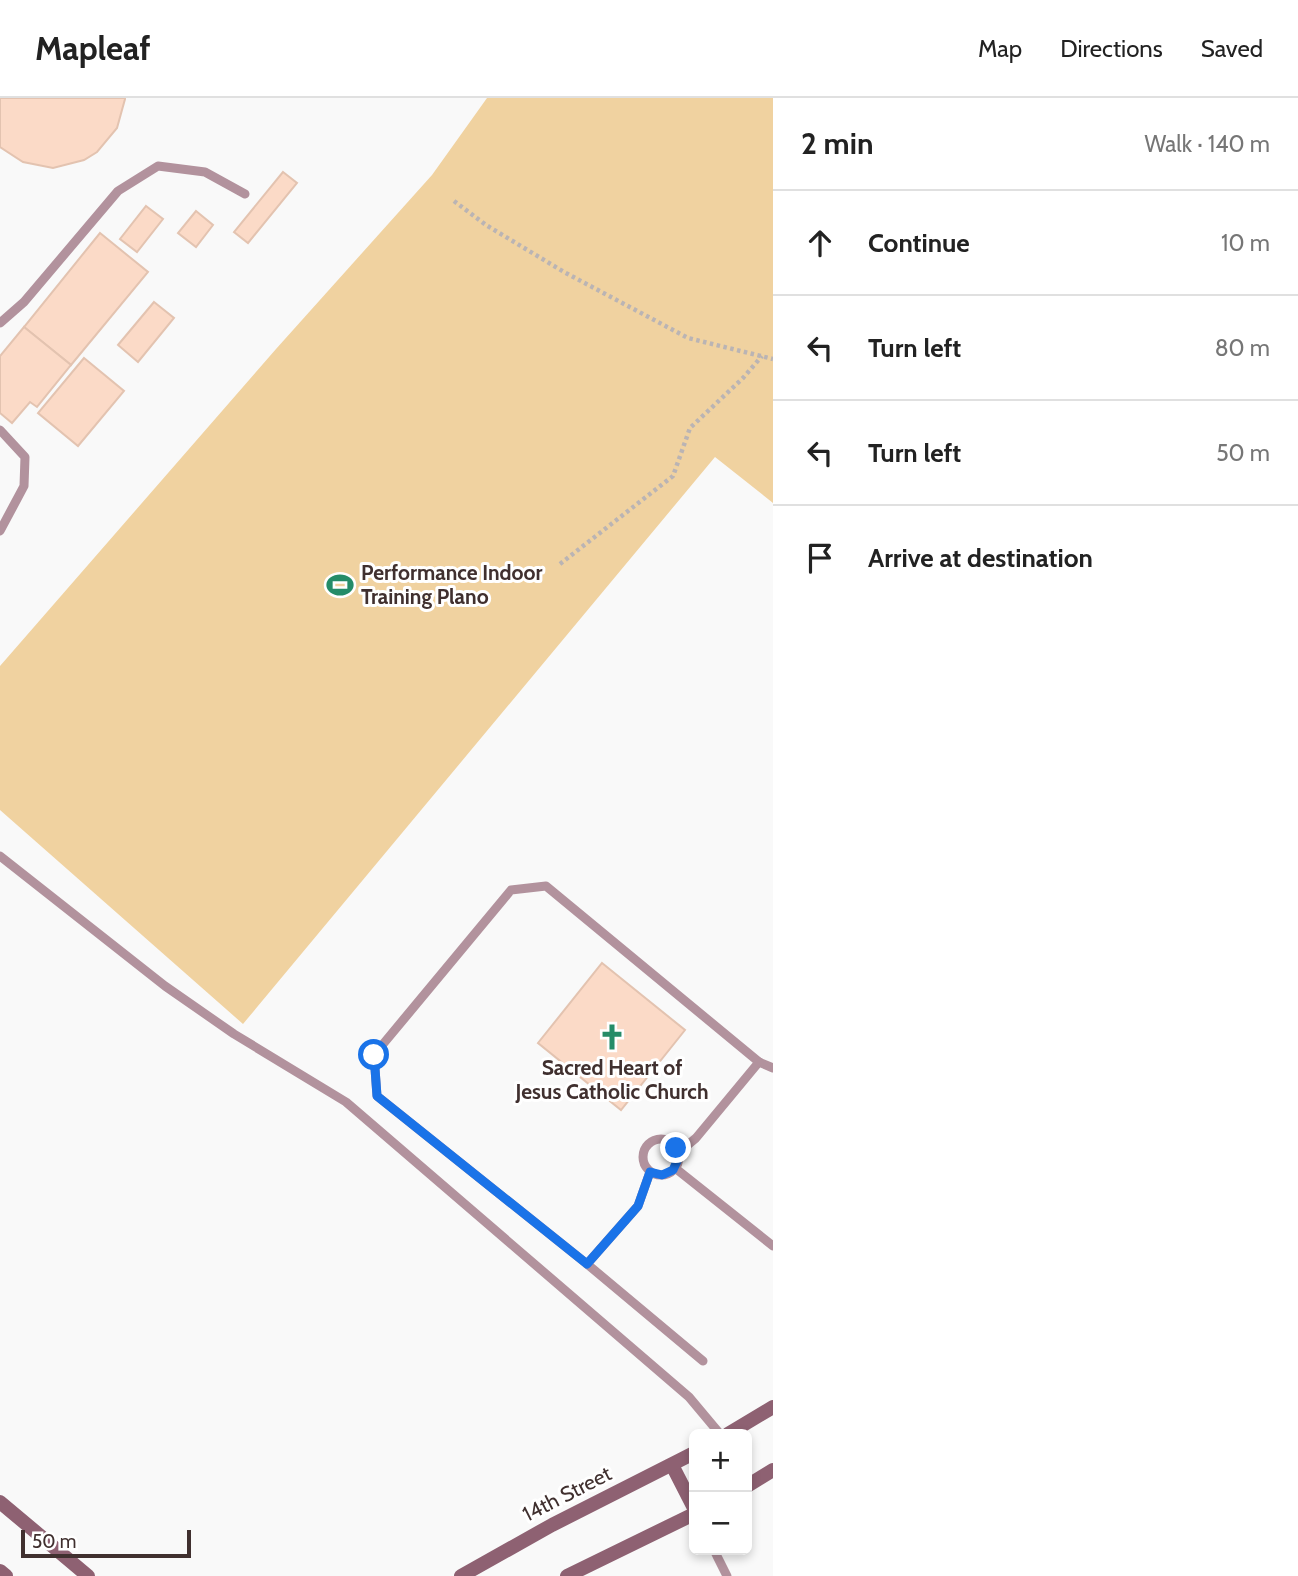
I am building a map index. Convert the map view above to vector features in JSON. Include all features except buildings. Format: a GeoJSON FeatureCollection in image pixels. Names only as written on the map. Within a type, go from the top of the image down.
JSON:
{"type":"FeatureCollection","features":[{"type":"Feature","properties":{"kind":"main road"},"geometry":{"type":"LineString","coordinates":[[736,1429],[773,1407]]}},
{"type":"Feature","properties":{"kind":"main road","name":"14th Street"},"geometry":{"type":"LineString","coordinates":[[461,1576],[541,1531],[689,1456]]}},
{"type":"Feature","properties":{"kind":"main road"},"geometry":{"type":"LineString","coordinates":[[672,1465],[689,1498]]}},
{"type":"Feature","properties":{"kind":"main road"},"geometry":{"type":"LineString","coordinates":[[752,1479],[773,1470]]}},
{"type":"Feature","properties":{"kind":"main road"},"geometry":{"type":"LineString","coordinates":[[0,1502],[88,1576]]}},
{"type":"Feature","properties":{"kind":"main road"},"geometry":{"type":"LineString","coordinates":[[567,1576],[689,1516]]}},
{"type":"Feature","properties":{"kind":"main road"},"geometry":{"type":"LineString","coordinates":[[0,1571],[6,1576]]}},
{"type":"Feature","properties":{"kind":"lane"},"geometry":{"type":"LineString","coordinates":[[0,323],[24,302],[117,191],[158,166],[205,172],[245,194]]}},
{"type":"Feature","properties":{"kind":"lane"},"geometry":{"type":"LineString","coordinates":[[0,430],[25,457],[23,486],[0,531]]}},
{"type":"Feature","properties":{"kind":"lane"},"geometry":{"type":"LineString","coordinates":[[0,856],[165,986],[234,1034],[346,1102],[689,1397],[716,1429]]}},
{"type":"Feature","properties":{"kind":"lane"},"geometry":{"type":"LineString","coordinates":[[703,1362],[587,1264],[377,1096],[374,1055],[511,890],[546,886],[759,1062],[773,1068]]}},
{"type":"Feature","properties":{"kind":"lane"},"geometry":{"type":"LineString","coordinates":[[675,1168],[678,1153],[696,1138],[759,1062]]}},
{"type":"Feature","properties":{"kind":"lane"},"geometry":{"type":"LineString","coordinates":[[587,1264],[638,1206],[650,1172],[643,1156],[651,1142],[668,1141],[678,1153]]}},
{"type":"Feature","properties":{"kind":"lane"},"geometry":{"type":"LineString","coordinates":[[650,1172],[662,1175],[675,1168]]}},
{"type":"Feature","properties":{"kind":"lane"},"geometry":{"type":"LineString","coordinates":[[675,1168],[773,1246]]}},
{"type":"Feature","properties":{"kind":"lane"},"geometry":{"type":"LineString","coordinates":[[716,1555],[725,1576]]}},
{"type":"Feature","properties":{"kind":"path"},"geometry":{"type":"LineString","coordinates":[[454,201],[486,225],[553,265],[677,332],[773,359]]}},
{"type":"Feature","properties":{"kind":"path"},"geometry":{"type":"LineString","coordinates":[[560,564],[673,476],[690,428],[762,356]]}},
{"type":"Feature","properties":{"kind":"shaded area","name":"Performance Indoor Training Plano"},"geometry":{"type":"Polygon","coordinates":[[[487,98],[773,98],[773,503],[715,457],[243,1024],[0,810],[0,666],[276,349],[432,175],[487,98]]]}},
{"type":"Feature","properties":{"kind":"place","name":"Performance Indoor Training Plano"},"geometry":{"type":"Point","coordinates":[340,585]}},
{"type":"Feature","properties":{"kind":"place","name":"Sacred Heart of Jesus Catholic Church"},"geometry":{"type":"Point","coordinates":[612,1037]}},
{"type":"Feature","properties":{"kind":"route"},"geometry":{"type":"LineString","coordinates":[[374,1055],[377,1096],[587,1264],[638,1206],[650,1172],[662,1175],[677,1165],[676,1148]]}}]}
